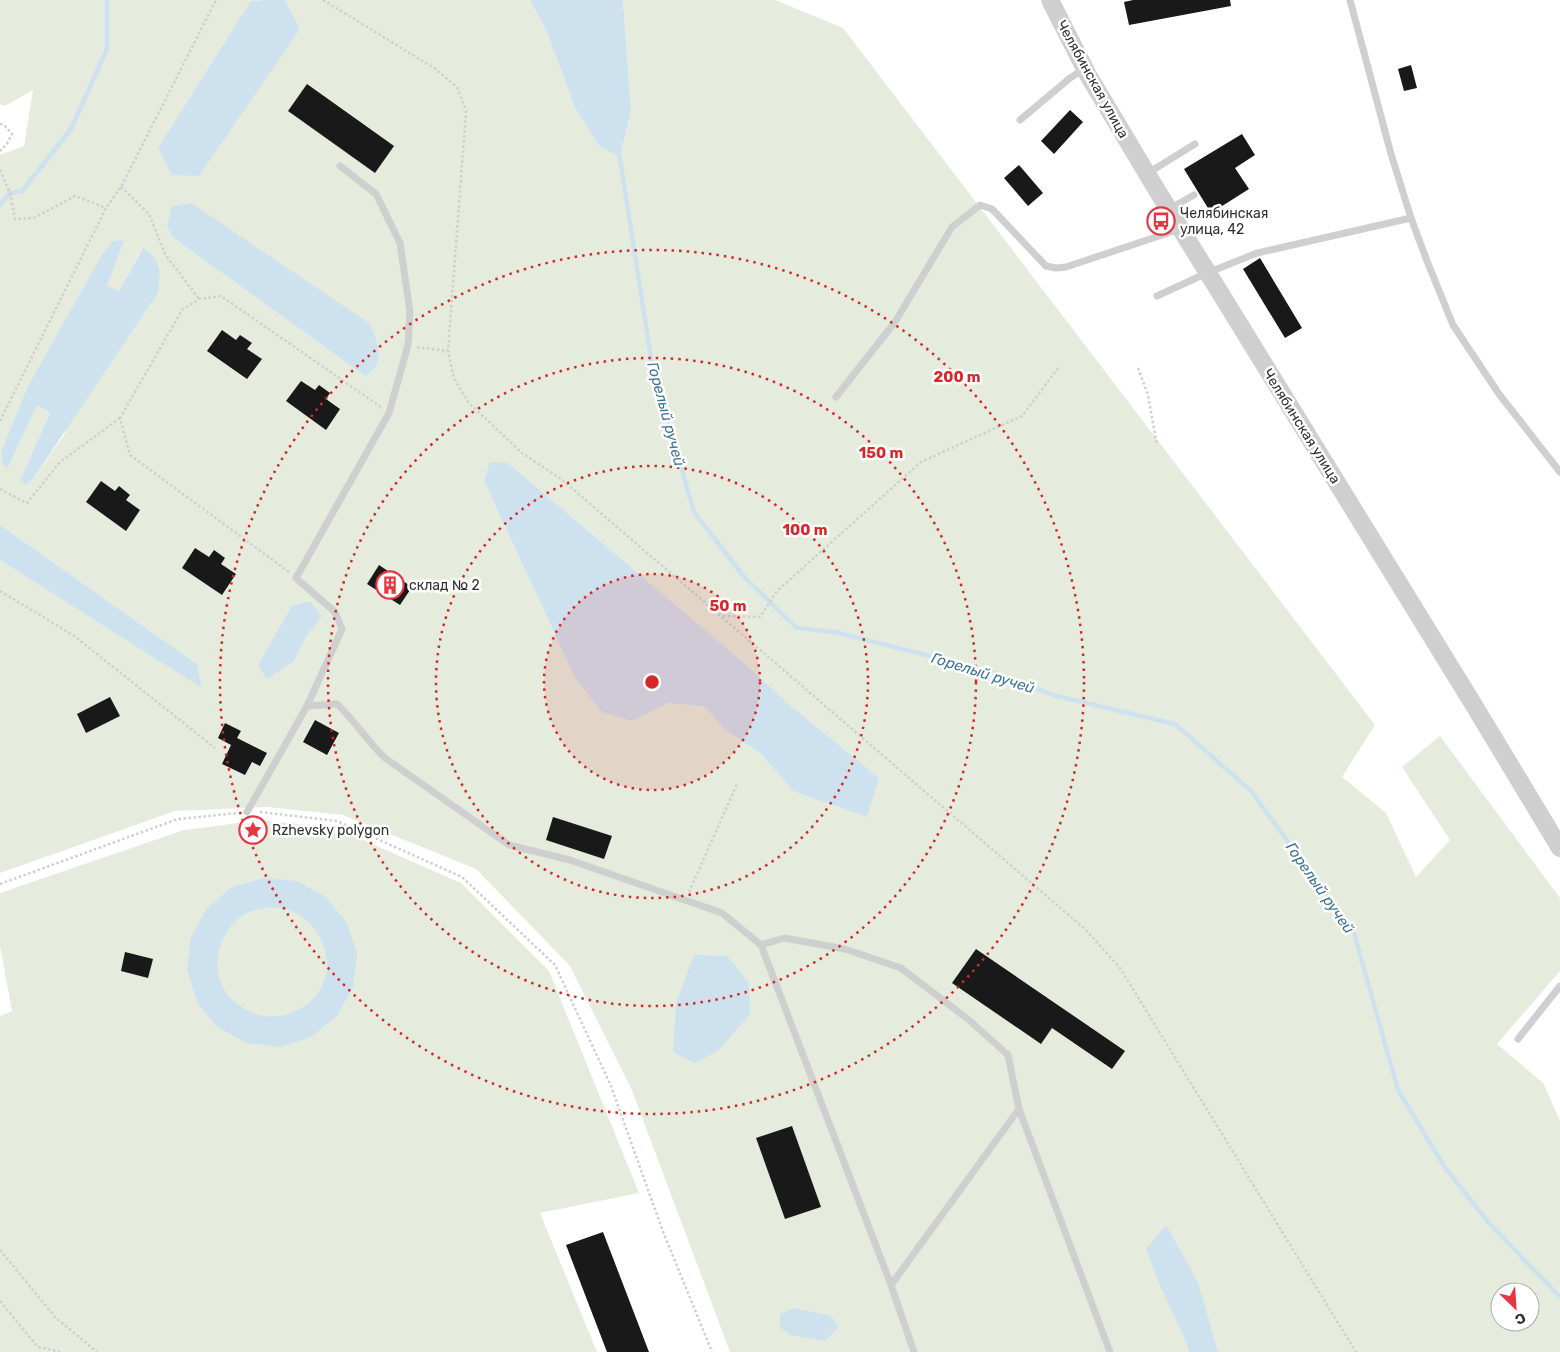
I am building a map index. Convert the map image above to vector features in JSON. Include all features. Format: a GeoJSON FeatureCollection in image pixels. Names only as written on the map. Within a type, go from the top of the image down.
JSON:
{"type":"FeatureCollection","features":[{"type":"Feature","properties":{"kind":"street","name":"Челябинская улица"},"geometry":{"type":"LineString","coordinates":[[1050,0],[1084,69],[1147,174],[1475,706],[1560,848]]}},
{"type":"Feature","properties":{"kind":"lane"},"geometry":{"type":"LineString","coordinates":[[1350,0],[1391,154],[1411,218],[1453,324],[1498,394],[1560,472]]}},
{"type":"Feature","properties":{"kind":"lane"},"geometry":{"type":"LineString","coordinates":[[1020,120],[1070,78],[1084,69]]}},
{"type":"Feature","properties":{"kind":"lane"},"geometry":{"type":"LineString","coordinates":[[1147,174],[1195,144]]}},
{"type":"Feature","properties":{"kind":"lane"},"geometry":{"type":"LineString","coordinates":[[247,812],[307,706],[342,629],[335,612],[296,578],[389,413],[408,345],[410,312],[400,243],[376,194],[340,166]]}},
{"type":"Feature","properties":{"kind":"lane"},"geometry":{"type":"LineString","coordinates":[[1169,209],[1194,195]]}},
{"type":"Feature","properties":{"kind":"lane"},"geometry":{"type":"LineString","coordinates":[[836,397],[895,322],[952,227],[980,205],[992,209],[1046,266],[1056,268],[1066,267],[1181,229]]}},
{"type":"Feature","properties":{"kind":"lane"},"geometry":{"type":"LineString","coordinates":[[1158,296],[1207,272],[1258,253],[1411,218]]}},
{"type":"Feature","properties":{"kind":"lane"},"geometry":{"type":"LineString","coordinates":[[307,706],[337,704],[353,719],[369,742],[385,758],[509,845],[570,860],[722,913],[761,945],[914,1352]]}},
{"type":"Feature","properties":{"kind":"lane"},"geometry":{"type":"LineString","coordinates":[[761,945],[784,938],[845,949],[901,968],[969,1020],[1008,1055],[1019,1109],[1110,1352]]}},
{"type":"Feature","properties":{"kind":"lane"},"geometry":{"type":"LineString","coordinates":[[1518,1039],[1560,986]]}},
{"type":"Feature","properties":{"kind":"lane"},"geometry":{"type":"LineString","coordinates":[[890,1285],[1019,1109]]}},
{"type":"Feature","properties":{"kind":"path"},"geometry":{"type":"LineString","coordinates":[[0,421],[106,208],[121,187],[216,0]]}},
{"type":"Feature","properties":{"kind":"path"},"geometry":{"type":"LineString","coordinates":[[323,0],[434,68],[457,87],[466,112],[448,352],[454,378],[468,402],[522,452],[561,479],[1085,929],[1120,968],[1356,1352]]}},
{"type":"Feature","properties":{"kind":"path"},"geometry":{"type":"LineString","coordinates":[[0,124],[12,134],[7,144],[0,151]]}},
{"type":"Feature","properties":{"kind":"path"},"geometry":{"type":"LineString","coordinates":[[0,170],[10,193],[15,219],[34,218],[75,196],[106,208]]}},
{"type":"Feature","properties":{"kind":"path"},"geometry":{"type":"LineString","coordinates":[[121,187],[149,214],[165,254],[200,299]]}},
{"type":"Feature","properties":{"kind":"path"},"geometry":{"type":"LineString","coordinates":[[0,490],[27,503],[60,462],[120,418],[182,310],[200,299],[221,296],[389,413]]}},
{"type":"Feature","properties":{"kind":"path"},"geometry":{"type":"LineString","coordinates":[[408,345],[448,352]]}},
{"type":"Feature","properties":{"kind":"path"},"geometry":{"type":"LineString","coordinates":[[722,616],[760,617],[778,591],[921,462],[1022,416],[1058,368]]}},
{"type":"Feature","properties":{"kind":"path"},"geometry":{"type":"LineString","coordinates":[[1138,368],[1148,395],[1157,446]]}},
{"type":"Feature","properties":{"kind":"path"},"geometry":{"type":"LineString","coordinates":[[120,418],[130,455],[296,578]]}},
{"type":"Feature","properties":{"kind":"path"},"geometry":{"type":"LineString","coordinates":[[0,591],[72,635],[215,748]]}},
{"type":"Feature","properties":{"kind":"path"},"geometry":{"type":"LineString","coordinates":[[686,900],[737,784]]}},
{"type":"Feature","properties":{"kind":"path"},"geometry":{"type":"LineString","coordinates":[[0,884],[178,819],[247,812],[272,812],[337,821],[462,877],[555,965],[611,1086],[662,1229],[712,1352]]}},
{"type":"Feature","properties":{"kind":"path"},"geometry":{"type":"LineString","coordinates":[[0,1250],[55,1318],[97,1352]]}},
{"type":"Feature","properties":{"kind":"path"},"geometry":{"type":"LineString","coordinates":[[0,1301],[38,1347],[61,1352]]}},
{"type":"Feature","properties":{"kind":"shaded area"},"geometry":{"type":"Polygon","coordinates":[[[0,0],[264,0],[251,1],[300,30],[285,0],[530,0],[547,32],[575,108],[600,147],[620,156],[631,110],[623,0],[775,0],[843,28],[1375,725],[1342,777],[1386,813],[1416,877],[1450,840],[1402,767],[1440,736],[1560,898],[1560,971],[1497,1044],[1543,1083],[1560,1121],[1560,1352],[730,1352],[631,1088],[570,966],[476,869],[343,815],[267,807],[175,811],[0,873],[0,560],[202,687],[197,664],[0,525],[0,155],[24,146],[33,90],[5,106],[0,104],[0,0]],[[191,204],[175,239],[365,376],[372,371],[201,211],[191,204]],[[142,248],[119,292],[106,286],[27,388],[20,407],[8,468],[37,405],[50,413],[20,480],[26,485],[33,479],[64,435],[142,248]],[[508,463],[484,481],[576,680],[602,712],[668,703],[705,707],[725,730],[760,753],[793,791],[793,708],[743,662],[508,463]],[[292,607],[294,661],[306,637],[322,617],[292,607]]]}},
{"type":"Feature","properties":{"kind":"shaded area"},"geometry":{"type":"Polygon","coordinates":[[[261,820],[336,828],[461,883],[549,971],[639,1193],[540,1213],[597,1352],[0,1352],[0,1016],[12,1011],[0,946],[0,893],[184,830],[261,820]]]}},
{"type":"Feature","properties":{"kind":"water"},"geometry":{"type":"Polygon","coordinates":[[[285,0],[300,29],[199,176],[172,175],[158,148],[251,1],[285,0]]]}},
{"type":"Feature","properties":{"kind":"water"},"geometry":{"type":"Polygon","coordinates":[[[530,0],[623,0],[631,110],[620,157],[600,147],[575,108],[547,32],[530,0]]]}},
{"type":"Feature","properties":{"kind":"water"},"geometry":{"type":"Polygon","coordinates":[[[191,203],[369,323],[379,352],[376,365],[372,371],[365,376],[175,239],[167,227],[172,206],[191,203]]]}},
{"type":"Feature","properties":{"kind":"water"},"geometry":{"type":"Polygon","coordinates":[[[124,240],[107,286],[119,291],[143,248],[154,258],[159,268],[157,294],[33,479],[26,485],[20,480],[50,413],[37,405],[8,468],[3,464],[1,453],[27,388],[103,253],[113,241],[124,240]]]}},
{"type":"Feature","properties":{"kind":"water"},"geometry":{"type":"Polygon","coordinates":[[[490,462],[508,463],[743,662],[793,708],[879,778],[867,817],[793,791],[760,753],[725,730],[705,707],[668,703],[632,721],[602,712],[576,680],[484,481],[490,462]]]}},
{"type":"Feature","properties":{"kind":"water"},"geometry":{"type":"Polygon","coordinates":[[[0,525],[197,664],[202,688],[0,560],[0,525]]]}},
{"type":"Feature","properties":{"kind":"water"},"geometry":{"type":"Polygon","coordinates":[[[310,601],[322,617],[306,637],[294,661],[267,679],[258,665],[292,606],[310,601]]]}},
{"type":"Feature","properties":{"kind":"water"},"geometry":{"type":"Polygon","coordinates":[[[264,878],[297,881],[326,897],[347,923],[357,954],[353,987],[337,1016],[311,1037],[280,1047],[247,1043],[217,1027],[197,1002],[187,970],[191,937],[207,908],[232,887],[264,878]],[[267,907],[247,913],[230,928],[220,946],[218,967],[223,987],[234,1001],[258,1015],[270,1016],[294,1012],[313,999],[325,978],[327,957],[320,938],[308,921],[290,910],[267,907]]]}},
{"type":"Feature","properties":{"kind":"water"},"geometry":{"type":"Polygon","coordinates":[[[694,955],[727,956],[749,983],[750,1014],[718,1051],[695,1063],[673,1052],[676,1004],[694,955]]]}},
{"type":"Feature","properties":{"kind":"water"},"geometry":{"type":"Polygon","coordinates":[[[1166,1225],[1198,1282],[1218,1352],[1189,1352],[1158,1281],[1146,1249],[1166,1225]]]}},
{"type":"Feature","properties":{"kind":"water"},"geometry":{"type":"Polygon","coordinates":[[[794,1308],[831,1316],[839,1327],[825,1341],[791,1335],[780,1328],[780,1314],[794,1308]]]}},
{"type":"Feature","properties":{"kind":"building"},"geometry":{"type":"Polygon","coordinates":[[[1133,0],[1230,0],[1231,6],[1129,25],[1124,2],[1133,0]]]}},
{"type":"Feature","properties":{"kind":"building"},"geometry":{"type":"Polygon","coordinates":[[[1411,65],[1417,88],[1404,91],[1398,69],[1411,65]]]}},
{"type":"Feature","properties":{"kind":"building"},"geometry":{"type":"Polygon","coordinates":[[[307,84],[394,146],[375,173],[288,111],[307,84]]]}},
{"type":"Feature","properties":{"kind":"building"},"geometry":{"type":"Polygon","coordinates":[[[1070,110],[1083,122],[1054,154],[1041,141],[1070,110]]]}},
{"type":"Feature","properties":{"kind":"building"},"geometry":{"type":"Polygon","coordinates":[[[1242,134],[1255,155],[1235,168],[1249,189],[1211,213],[1184,169],[1242,134]]]}},
{"type":"Feature","properties":{"kind":"building"},"geometry":{"type":"Polygon","coordinates":[[[1019,165],[1043,193],[1028,206],[1004,178],[1019,165]]]}},
{"type":"Feature","properties":{"kind":"building"},"geometry":{"type":"Polygon","coordinates":[[[1260,258],[1302,328],[1285,338],[1243,269],[1260,258]]]}},
{"type":"Feature","properties":{"kind":"building"},"geometry":{"type":"Polygon","coordinates":[[[222,330],[236,340],[240,335],[252,343],[247,349],[262,359],[247,379],[207,351],[222,330]]]}},
{"type":"Feature","properties":{"kind":"building"},"geometry":{"type":"Polygon","coordinates":[[[301,381],[315,390],[319,385],[330,393],[326,399],[340,409],[326,430],[286,401],[301,381]]]}},
{"type":"Feature","properties":{"kind":"building"},"geometry":{"type":"Polygon","coordinates":[[[101,481],[115,491],[119,486],[130,495],[126,500],[140,510],[126,531],[86,502],[101,481]]]}},
{"type":"Feature","properties":{"kind":"building"},"geometry":{"type":"Polygon","coordinates":[[[195,548],[209,557],[214,550],[225,558],[221,564],[236,574],[222,595],[182,568],[195,548]]]}},
{"type":"Feature","properties":{"kind":"building","name":"склад № 2"},"geometry":{"type":"Polygon","coordinates":[[[379,565],[412,587],[400,605],[367,584],[379,565]]]}},
{"type":"Feature","properties":{"kind":"building"},"geometry":{"type":"Polygon","coordinates":[[[110,697],[120,716],[86,733],[77,714],[110,697]]]}},
{"type":"Feature","properties":{"kind":"building"},"geometry":{"type":"Polygon","coordinates":[[[315,720],[339,733],[327,755],[303,742],[315,720]]]}},
{"type":"Feature","properties":{"kind":"building"},"geometry":{"type":"Polygon","coordinates":[[[225,723],[241,731],[237,738],[267,753],[260,766],[252,762],[245,775],[222,764],[231,745],[218,738],[225,723]]]}},
{"type":"Feature","properties":{"kind":"building"},"geometry":{"type":"Polygon","coordinates":[[[553,817],[612,836],[604,859],[546,840],[553,817]]]}},
{"type":"Feature","properties":{"kind":"building"},"geometry":{"type":"Polygon","coordinates":[[[976,949],[1125,1051],[1112,1069],[1052,1028],[1041,1044],[952,983],[976,949]]]}},
{"type":"Feature","properties":{"kind":"building"},"geometry":{"type":"Polygon","coordinates":[[[125,952],[153,959],[148,978],[121,971],[125,952]]]}},
{"type":"Feature","properties":{"kind":"building"},"geometry":{"type":"Polygon","coordinates":[[[792,1126],[821,1207],[785,1219],[756,1138],[792,1126]]]}},
{"type":"Feature","properties":{"kind":"building"},"geometry":{"type":"Polygon","coordinates":[[[603,1232],[649,1352],[607,1352],[566,1245],[603,1232]]]}},
{"type":"Feature","properties":{"kind":"waterway"},"geometry":{"type":"LineString","coordinates":[[0,205],[10,193],[22,191],[71,129],[107,49],[107,0]]}},
{"type":"Feature","properties":{"kind":"waterway","name":"Горелый ручей"},"geometry":{"type":"LineString","coordinates":[[619,152],[652,365],[694,512],[745,578],[797,628],[835,632],[992,672],[1056,696],[1175,724],[1251,791],[1354,933],[1398,1090],[1446,1169],[1489,1223],[1560,1297]]}},
{"type":"Feature","properties":{"kind":"place","name":"Челябинская улица, 42"},"geometry":{"type":"Point","coordinates":[1161,221]}},
{"type":"Feature","properties":{"kind":"place","name":"склад № 2"},"geometry":{"type":"Point","coordinates":[390,585]}},
{"type":"Feature","properties":{"kind":"place","name":"Rzhevsky polygon"},"geometry":{"type":"Point","coordinates":[253,830]}}]}
